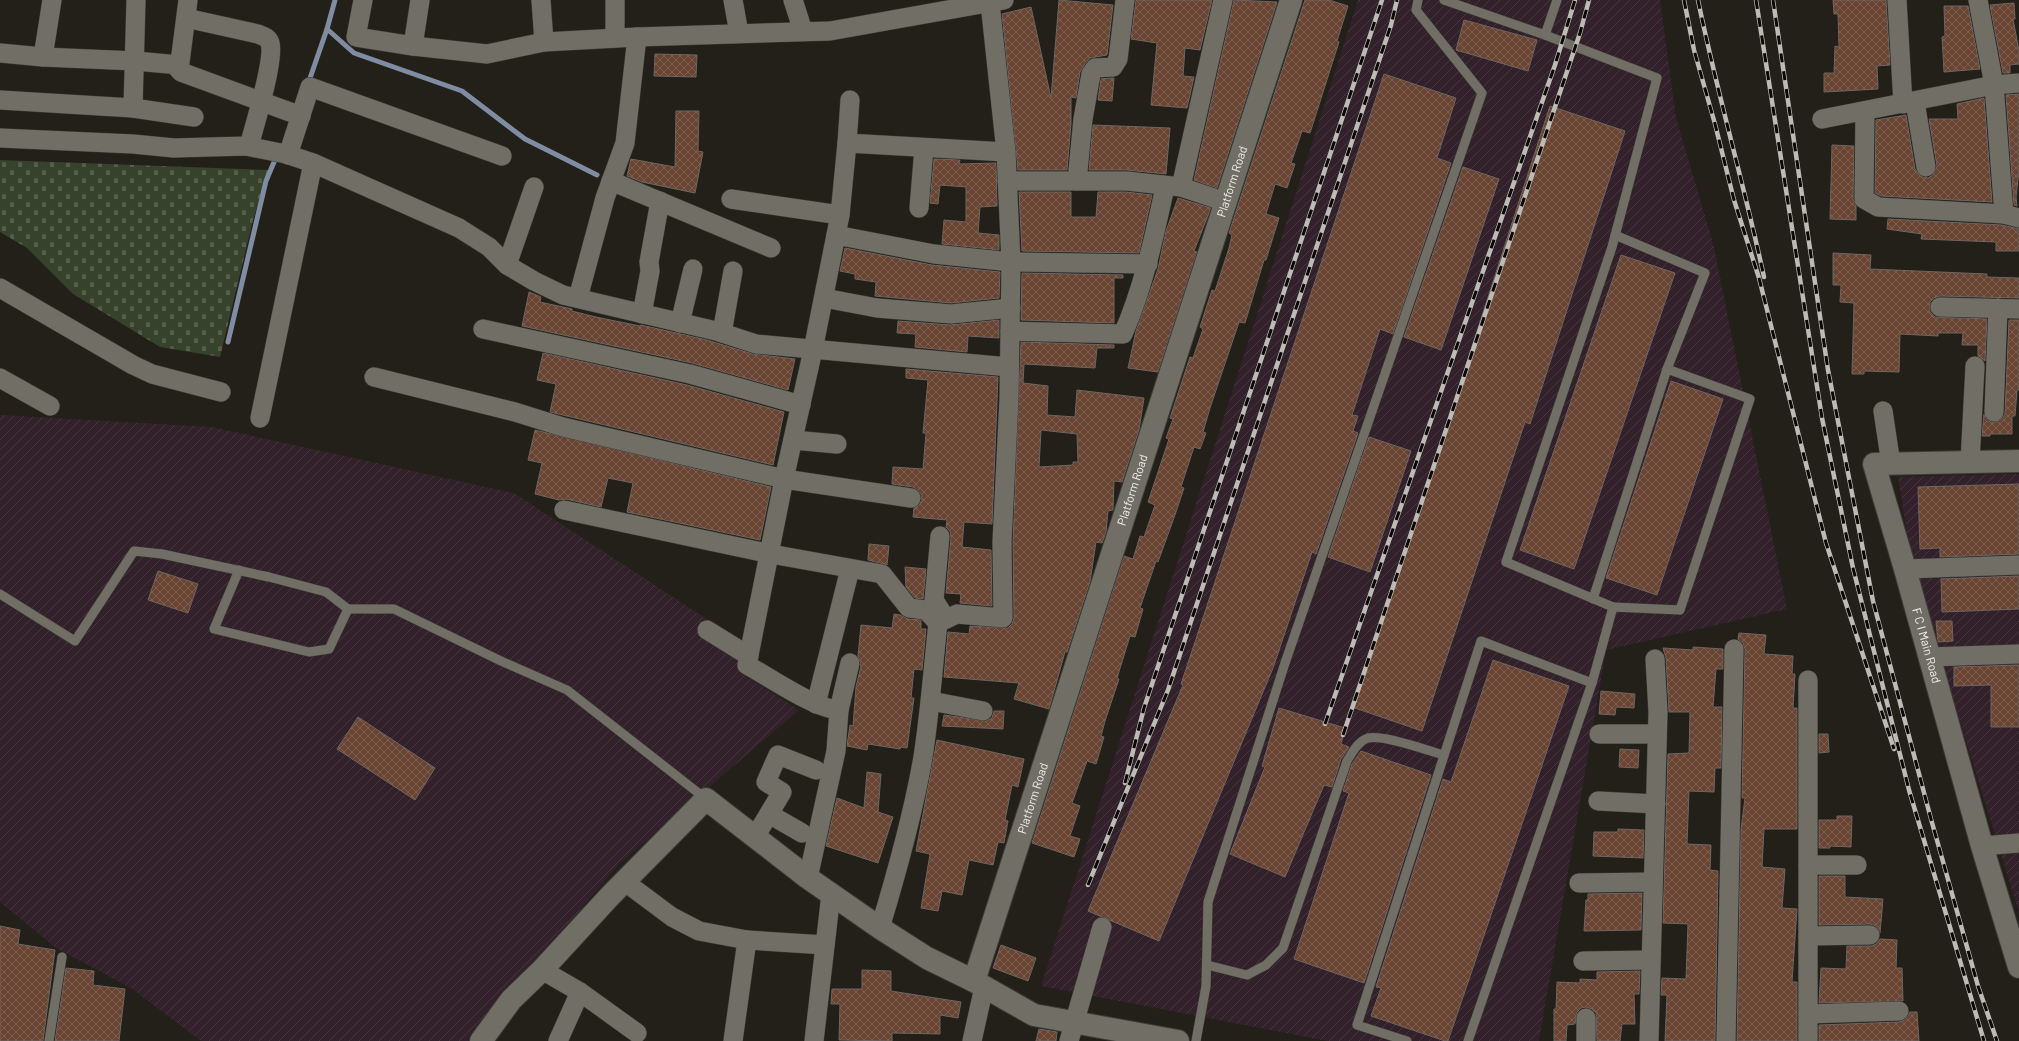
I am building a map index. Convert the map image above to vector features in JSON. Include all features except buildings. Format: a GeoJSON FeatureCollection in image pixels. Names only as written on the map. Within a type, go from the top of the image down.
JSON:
{"type":"FeatureCollection","features":[{"type":"Feature","properties":{"kind":"street"},"geometry":{"type":"LineString","coordinates":[[43,57],[52,0]]}},
{"type":"Feature","properties":{"kind":"street"},"geometry":{"type":"LineString","coordinates":[[133,108],[136,61],[136,0]]}},
{"type":"Feature","properties":{"kind":"street"},"geometry":{"type":"LineString","coordinates":[[363,0],[356,37],[413,46],[487,54],[544,42],[739,33],[830,31],[992,1],[1006,152],[1011,262],[1011,308],[1002,542],[1003,618],[957,614],[942,621]]}},
{"type":"Feature","properties":{"kind":"street"},"geometry":{"type":"LineString","coordinates":[[413,46],[420,0]]}},
{"type":"Feature","properties":{"kind":"street"},"geometry":{"type":"LineString","coordinates":[[541,0],[544,42]]}},
{"type":"Feature","properties":{"kind":"street"},"geometry":{"type":"LineString","coordinates":[[614,0],[615,38]]}},
{"type":"Feature","properties":{"kind":"street"},"geometry":{"type":"LineString","coordinates":[[733,0],[739,33]]}},
{"type":"Feature","properties":{"kind":"street"},"geometry":{"type":"LineString","coordinates":[[793,0],[803,31]]}},
{"type":"Feature","properties":{"kind":"street"},"geometry":{"type":"LineString","coordinates":[[1078,181],[1083,119],[1091,74],[1095,68],[1113,67],[1118,59],[1125,0]]}},
{"type":"Feature","properties":{"kind":"street"},"geometry":{"type":"LineString","coordinates":[[1010,331],[1123,334],[1132,314],[1173,187],[1223,0]]}},
{"type":"Feature","properties":{"kind":"street","name":"Platform Road"},"geometry":{"type":"LineString","coordinates":[[979,984],[1291,0]]}},
{"type":"Feature","properties":{"kind":"street"},"geometry":{"type":"LineString","coordinates":[[1897,0],[1909,103],[1926,167]]}},
{"type":"Feature","properties":{"kind":"street"},"geometry":{"type":"LineString","coordinates":[[1866,111],[1864,199],[1878,207],[2011,216],[1994,85],[1978,0]]}},
{"type":"Feature","properties":{"kind":"street"},"geometry":{"type":"LineString","coordinates":[[249,146],[261,100],[269,67],[270,44],[267,38],[258,34],[187,9],[179,65],[179,70],[181,72],[261,100],[301,116]]}},
{"type":"Feature","properties":{"kind":"street"},"geometry":{"type":"LineString","coordinates":[[578,298],[605,198],[625,143],[637,37]]}},
{"type":"Feature","properties":{"kind":"street"},"geometry":{"type":"LineString","coordinates":[[0,53],[179,65]]}},
{"type":"Feature","properties":{"kind":"street"},"geometry":{"type":"LineString","coordinates":[[1822,119],[1994,85],[2019,83]]}},
{"type":"Feature","properties":{"kind":"street"},"geometry":{"type":"LineString","coordinates":[[281,153],[301,116],[310,87],[502,156]]}},
{"type":"Feature","properties":{"kind":"street"},"geometry":{"type":"LineString","coordinates":[[0,100],[133,108],[194,117]]}},
{"type":"Feature","properties":{"kind":"street"},"geometry":{"type":"LineString","coordinates":[[839,710],[832,710],[816,704],[747,664],[771,554],[784,480],[824,298],[840,214],[850,100]]}},
{"type":"Feature","properties":{"kind":"street"},"geometry":{"type":"LineString","coordinates":[[0,138],[133,144],[174,148],[249,146],[281,153],[313,163],[459,228],[489,247],[507,265],[534,281],[563,294],[722,333],[756,344],[1009,367]]}},
{"type":"Feature","properties":{"kind":"street"},"geometry":{"type":"LineString","coordinates":[[847,143],[1006,152]]}},
{"type":"Feature","properties":{"kind":"street"},"geometry":{"type":"LineString","coordinates":[[919,208],[924,148]]}},
{"type":"Feature","properties":{"kind":"street"},"geometry":{"type":"LineString","coordinates":[[260,418],[313,163]]}},
{"type":"Feature","properties":{"kind":"street"},"geometry":{"type":"LineString","coordinates":[[1007,181],[1127,180],[1173,187],[1226,202]]}},
{"type":"Feature","properties":{"kind":"street"},"geometry":{"type":"LineString","coordinates":[[611,181],[771,248]]}},
{"type":"Feature","properties":{"kind":"street"},"geometry":{"type":"LineString","coordinates":[[507,265],[534,187]]}},
{"type":"Feature","properties":{"kind":"street"},"geometry":{"type":"LineString","coordinates":[[731,199],[840,214]]}},
{"type":"Feature","properties":{"kind":"street"},"geometry":{"type":"LineString","coordinates":[[642,314],[650,271],[649,262],[660,201]]}},
{"type":"Feature","properties":{"kind":"street"},"geometry":{"type":"LineString","coordinates":[[836,235],[934,254],[1011,262],[1148,264]]}},
{"type":"Feature","properties":{"kind":"street"},"geometry":{"type":"LineString","coordinates":[[680,323],[693,269]]}},
{"type":"Feature","properties":{"kind":"street"},"geometry":{"type":"LineString","coordinates":[[722,333],[733,271]]}},
{"type":"Feature","properties":{"kind":"street"},"geometry":{"type":"LineString","coordinates":[[0,288],[133,365],[152,374],[221,392]]}},
{"type":"Feature","properties":{"kind":"street"},"geometry":{"type":"LineString","coordinates":[[824,298],[877,308],[951,314],[1011,308]]}},
{"type":"Feature","properties":{"kind":"street"},"geometry":{"type":"LineString","coordinates":[[1940,307],[2019,309]]}},
{"type":"Feature","properties":{"kind":"street"},"geometry":{"type":"LineString","coordinates":[[1994,412],[1998,308]]}},
{"type":"Feature","properties":{"kind":"street"},"geometry":{"type":"LineString","coordinates":[[483,329],[690,374],[801,405]]}},
{"type":"Feature","properties":{"kind":"street"},"geometry":{"type":"LineString","coordinates":[[1970,462],[1975,366]]}},
{"type":"Feature","properties":{"kind":"street"},"geometry":{"type":"LineString","coordinates":[[374,377],[515,412],[563,427],[784,480],[911,498]]}},
{"type":"Feature","properties":{"kind":"street"},"geometry":{"type":"LineString","coordinates":[[0,378],[50,406]]}},
{"type":"Feature","properties":{"kind":"street"},"geometry":{"type":"LineString","coordinates":[[1883,411],[1891,464]]}},
{"type":"Feature","properties":{"kind":"street"},"geometry":{"type":"LineString","coordinates":[[793,440],[837,444]]}},
{"type":"Feature","properties":{"kind":"street","name":"F C I Main Road"},"geometry":{"type":"LineString","coordinates":[[2019,461],[1874,464],[1905,569],[1982,846],[2014,936],[2019,966]]}},
{"type":"Feature","properties":{"kind":"street"},"geometry":{"type":"LineString","coordinates":[[564,510],[771,554],[882,574],[909,608],[926,610],[942,621]]}},
{"type":"Feature","properties":{"kind":"street"},"geometry":{"type":"LineString","coordinates":[[880,928],[905,843],[923,758],[942,621],[934,600],[940,536]]}},
{"type":"Feature","properties":{"kind":"street"},"geometry":{"type":"LineString","coordinates":[[1905,569],[2019,566]]}},
{"type":"Feature","properties":{"kind":"street"},"geometry":{"type":"LineString","coordinates":[[816,704],[850,569]]}},
{"type":"Feature","properties":{"kind":"street"},"geometry":{"type":"LineString","coordinates":[[708,630],[749,656]]}},
{"type":"Feature","properties":{"kind":"street"},"geometry":{"type":"LineString","coordinates":[[1726,1041],[1734,649]]}},
{"type":"Feature","properties":{"kind":"street"},"geometry":{"type":"LineString","coordinates":[[1929,656],[2019,654]]}},
{"type":"Feature","properties":{"kind":"street"},"geometry":{"type":"LineString","coordinates":[[1649,1041],[1656,804],[1657,734],[1655,659]]}},
{"type":"Feature","properties":{"kind":"street"},"geometry":{"type":"LineString","coordinates":[[808,878],[836,751],[839,710],[850,663]]}},
{"type":"Feature","properties":{"kind":"street"},"geometry":{"type":"LineString","coordinates":[[1808,680],[1808,1041]]}},
{"type":"Feature","properties":{"kind":"street"},"geometry":{"type":"LineString","coordinates":[[931,701],[983,711]]}},
{"type":"Feature","properties":{"kind":"street"},"geometry":{"type":"LineString","coordinates":[[1599,734],[1657,734]]}},
{"type":"Feature","properties":{"kind":"street"},"geometry":{"type":"LineString","coordinates":[[755,837],[782,792],[766,782],[778,755],[816,770]]}},
{"type":"Feature","properties":{"kind":"street"},"geometry":{"type":"LineString","coordinates":[[481,1041],[511,1000],[542,970],[706,799],[808,878],[880,928],[926,958],[979,984],[1034,1015],[1072,1032],[1178,1041]]}},
{"type":"Feature","properties":{"kind":"street"},"geometry":{"type":"LineString","coordinates":[[1598,801],[1656,804]]}},
{"type":"Feature","properties":{"kind":"street"},"geometry":{"type":"LineString","coordinates":[[769,814],[802,833]]}},
{"type":"Feature","properties":{"kind":"street"},"geometry":{"type":"LineString","coordinates":[[1982,846],[2019,843]]}},
{"type":"Feature","properties":{"kind":"street"},"geometry":{"type":"LineString","coordinates":[[1808,865],[1857,865]]}},
{"type":"Feature","properties":{"kind":"street"},"geometry":{"type":"LineString","coordinates":[[625,882],[672,917],[700,931],[747,940],[825,945]]}},
{"type":"Feature","properties":{"kind":"street"},"geometry":{"type":"LineString","coordinates":[[1579,883],[1653,882]]}},
{"type":"Feature","properties":{"kind":"street"},"geometry":{"type":"LineString","coordinates":[[814,1041],[832,894]]}},
{"type":"Feature","properties":{"kind":"street"},"geometry":{"type":"LineString","coordinates":[[1072,1032],[1102,927]]}},
{"type":"Feature","properties":{"kind":"street"},"geometry":{"type":"LineString","coordinates":[[1808,936],[1870,936]]}},
{"type":"Feature","properties":{"kind":"street"},"geometry":{"type":"LineString","coordinates":[[733,1041],[747,940]]}},
{"type":"Feature","properties":{"kind":"street"},"geometry":{"type":"LineString","coordinates":[[1583,960],[1651,960]]}},
{"type":"Feature","properties":{"kind":"street"},"geometry":{"type":"LineString","coordinates":[[542,970],[580,992],[637,1033]]}},
{"type":"Feature","properties":{"kind":"street"},"geometry":{"type":"LineString","coordinates":[[972,1041],[979,984]]}},
{"type":"Feature","properties":{"kind":"street"},"geometry":{"type":"LineString","coordinates":[[558,1041],[580,992]]}},
{"type":"Feature","properties":{"kind":"street"},"geometry":{"type":"LineString","coordinates":[[1808,1014],[1899,1012]]}},
{"type":"Feature","properties":{"kind":"street"},"geometry":{"type":"LineString","coordinates":[[1586,1018],[1586,1041]]}},
{"type":"Feature","properties":{"kind":"lane"},"geometry":{"type":"LineString","coordinates":[[1196,1041],[1206,986],[1208,902],[1285,663],[1482,93],[1416,10],[1418,0]]}},
{"type":"Feature","properties":{"kind":"lane"},"geometry":{"type":"LineString","coordinates":[[1444,0],[1545,35],[1657,78],[1615,234],[1506,562],[1613,608],[1680,610],[1750,399],[1666,369]]}},
{"type":"Feature","properties":{"kind":"lane"},"geometry":{"type":"LineString","coordinates":[[1545,35],[1557,0]]}},
{"type":"Feature","properties":{"kind":"lane"},"geometry":{"type":"LineString","coordinates":[[1593,599],[1666,369],[1705,273],[1615,234]]}},
{"type":"Feature","properties":{"kind":"lane"},"geometry":{"type":"LineString","coordinates":[[0,594],[75,642],[134,551],[162,554],[239,570],[326,592],[348,609],[394,609],[501,661],[567,690],[706,799]]}},
{"type":"Feature","properties":{"kind":"lane"},"geometry":{"type":"LineString","coordinates":[[239,570],[214,629],[309,652],[328,649],[348,609]]}},
{"type":"Feature","properties":{"kind":"lane"},"geometry":{"type":"LineString","coordinates":[[1468,1041],[1592,683],[1613,608]]}},
{"type":"Feature","properties":{"kind":"lane"},"geometry":{"type":"LineString","coordinates":[[1407,1041],[1357,1025],[1481,642],[1592,683]]}},
{"type":"Feature","properties":{"kind":"lane"},"geometry":{"type":"LineString","coordinates":[[1206,965],[1247,975],[1266,965],[1283,948],[1347,761],[1356,747],[1366,738],[1382,738],[1444,755]]}},
{"type":"Feature","properties":{"kind":"lane"},"geometry":{"type":"LineString","coordinates":[[49,1041],[62,958]]}},
{"type":"Feature","properties":{"kind":"shaded area"},"geometry":{"type":"Polygon","coordinates":[[[1358,0],[1660,0],[1676,118],[1713,243],[1787,609],[1606,650],[1539,1041],[1328,1041],[1041,986],[1358,0]]]}},
{"type":"Feature","properties":{"kind":"shaded area"},"geometry":{"type":"Polygon","coordinates":[[[0,415],[212,427],[514,493],[739,640],[741,673],[799,710],[619,864],[470,1041],[201,1041],[131,988],[56,948],[0,902],[0,415]]]}},
{"type":"Feature","properties":{"kind":"shaded area"},"geometry":{"type":"Polygon","coordinates":[[[2019,474],[2019,913],[1912,565],[1898,477],[2019,474]]]}},
{"type":"Feature","properties":{"kind":"green space"},"geometry":{"type":"Polygon","coordinates":[[[0,160],[268,170],[252,224],[220,357],[160,347],[73,294],[27,248],[0,232],[0,160]]]}},
{"type":"Feature","properties":{"kind":"waterway"},"geometry":{"type":"LineString","coordinates":[[335,0],[327,29],[354,53],[462,91],[525,139],[597,175]]}},
{"type":"Feature","properties":{"kind":"waterway"},"geometry":{"type":"LineString","coordinates":[[308,84],[327,29]]}},
{"type":"Feature","properties":{"kind":"waterway"},"geometry":{"type":"LineString","coordinates":[[228,342],[266,181],[277,155]]}},
{"type":"Feature","properties":{"kind":"railway"},"geometry":{"type":"LineString","coordinates":[[1125,783],[1144,708],[1382,0]]}},
{"type":"Feature","properties":{"kind":"railway"},"geometry":{"type":"LineString","coordinates":[[1088,885],[1168,690],[1391,25],[1397,0]]}},
{"type":"Feature","properties":{"kind":"railway"},"geometry":{"type":"LineString","coordinates":[[1325,724],[1555,65],[1575,0]]}},
{"type":"Feature","properties":{"kind":"railway"},"geometry":{"type":"LineString","coordinates":[[1343,735],[1580,33],[1589,0]]}},
{"type":"Feature","properties":{"kind":"railway"},"geometry":{"type":"LineString","coordinates":[[1684,0],[1694,50],[1715,124],[1734,200],[1759,278],[1826,543],[1894,749]]}},
{"type":"Feature","properties":{"kind":"railway"},"geometry":{"type":"LineString","coordinates":[[1698,0],[1764,277]]}},
{"type":"Feature","properties":{"kind":"railway"},"geometry":{"type":"LineString","coordinates":[[1756,0],[1822,418],[1853,568],[1909,790],[1984,1041]]}},
{"type":"Feature","properties":{"kind":"railway"},"geometry":{"type":"LineString","coordinates":[[1773,0],[1828,370],[1873,601],[1931,819],[1978,986],[1997,1041]]}}]}
